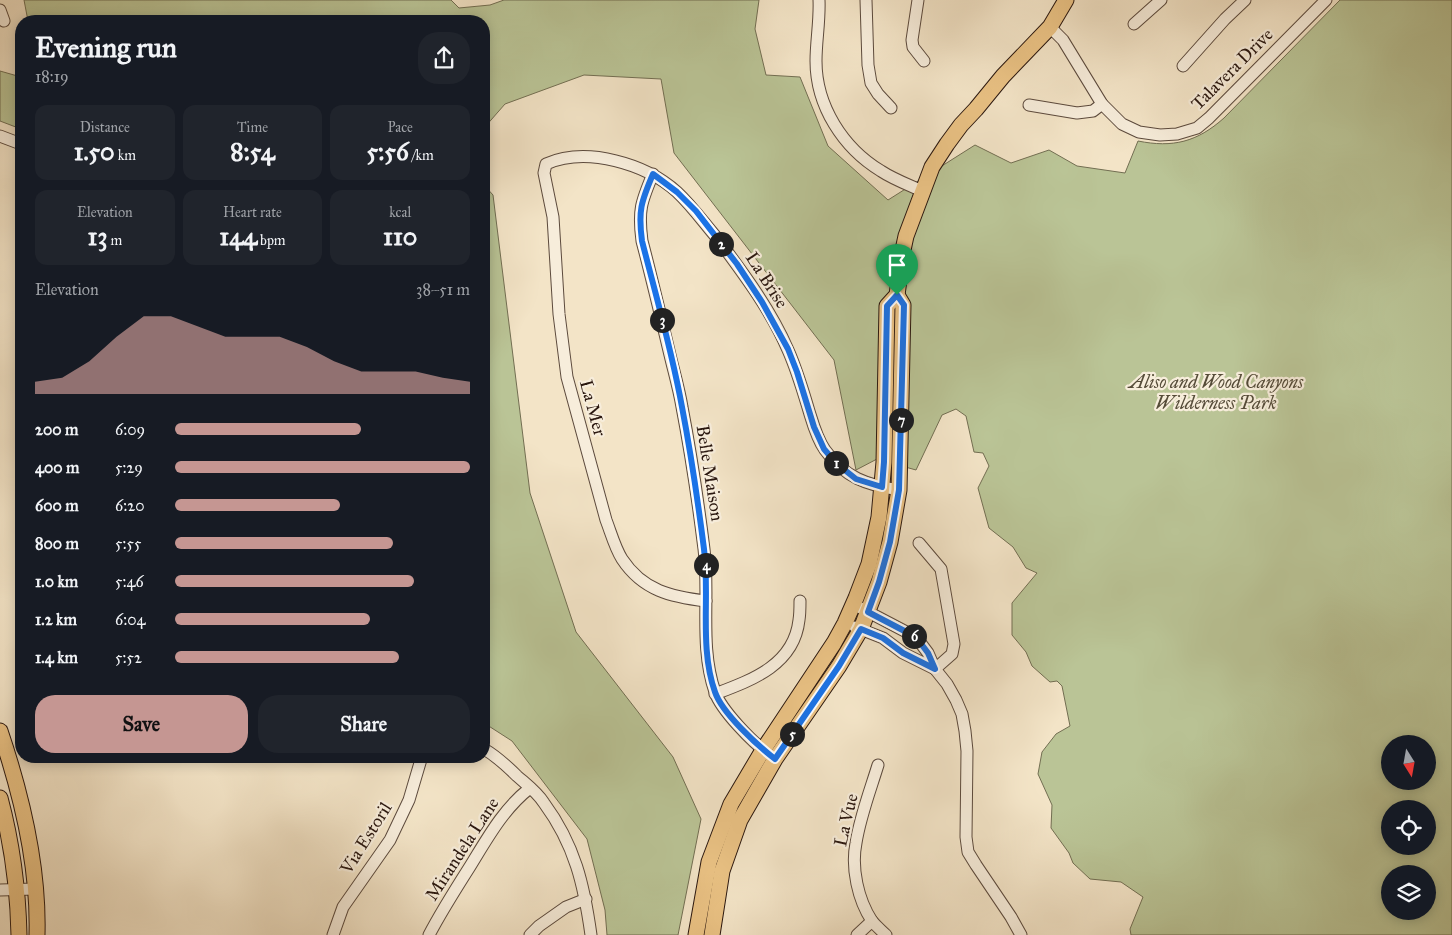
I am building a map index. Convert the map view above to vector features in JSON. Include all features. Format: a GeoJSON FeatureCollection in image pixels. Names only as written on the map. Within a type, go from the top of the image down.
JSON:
{"type":"FeatureCollection","features":[{"type":"Feature","properties":{"kind":"main road"},"geometry":{"type":"LineString","coordinates":[[696,935],[709,862],[731,804],[763,750],[834,643],[845,623],[869,564],[879,517],[884,462],[887,306],[897,295],[906,236],[922,191],[932,167],[961,125],[1003,76],[1050,27],[1066,0]]}},
{"type":"Feature","properties":{"kind":"main road"},"geometry":{"type":"LineString","coordinates":[[712,935],[722,870],[740,820],[775,759],[839,666],[861,629],[879,582],[890,542],[899,490],[904,305],[897,295]]}},
{"type":"Feature","properties":{"kind":"main road"},"geometry":{"type":"LineString","coordinates":[[0,731],[14,775],[29,843],[35,889],[37,935]]}},
{"type":"Feature","properties":{"kind":"main road"},"geometry":{"type":"LineString","coordinates":[[0,798],[10,837],[19,935]]}},
{"type":"Feature","properties":{"kind":"street"},"geometry":{"type":"LineString","coordinates":[[819,0],[816,63],[819,86],[834,124],[847,144],[864,160],[882,172],[922,191]]}},
{"type":"Feature","properties":{"kind":"street"},"geometry":{"type":"LineString","coordinates":[[866,0],[868,65],[871,82],[878,94],[891,108]]}},
{"type":"Feature","properties":{"kind":"street"},"geometry":{"type":"LineString","coordinates":[[918,0],[912,40],[913,47],[924,61]]}},
{"type":"Feature","properties":{"kind":"street"},"geometry":{"type":"LineString","coordinates":[[1134,24],[1161,0]]}},
{"type":"Feature","properties":{"kind":"street"},"geometry":{"type":"LineString","coordinates":[[1184,66],[1244,0]]}},
{"type":"Feature","properties":{"kind":"street","name":"Talavera Drive"},"geometry":{"type":"LineString","coordinates":[[1050,27],[1063,40],[1102,104],[1122,124],[1139,132],[1160,135],[1178,134],[1197,128],[1209,118],[1324,1]]}},
{"type":"Feature","properties":{"kind":"street"},"geometry":{"type":"LineString","coordinates":[[1029,105],[1077,113],[1093,111],[1102,104]]}},
{"type":"Feature","properties":{"kind":"street"},"geometry":{"type":"LineString","coordinates":[[0,136],[15,142]]}},
{"type":"Feature","properties":{"kind":"street","name":"La Brise"},"geometry":{"type":"LineString","coordinates":[[546,164],[557,160],[578,157],[603,158],[630,164],[653,174],[677,192],[696,211],[737,264],[762,302],[788,349],[814,427],[824,449],[836,463],[856,479],[899,490]]}},
{"type":"Feature","properties":{"kind":"street","name":"La Mer"},"geometry":{"type":"LineString","coordinates":[[546,164],[544,173],[554,217],[559,314],[567,378],[606,520],[614,542],[623,560],[649,586],[665,594],[680,598],[706,601]]}},
{"type":"Feature","properties":{"kind":"street","name":"Belle Maison"},"geometry":{"type":"LineString","coordinates":[[653,174],[642,199],[639,216],[642,241],[682,405],[704,549],[707,653],[710,674],[715,694],[731,717],[763,750],[775,759]]}},
{"type":"Feature","properties":{"kind":"street"},"geometry":{"type":"LineString","coordinates":[[919,543],[941,569],[954,644],[952,654],[935,669]]}},
{"type":"Feature","properties":{"kind":"street"},"geometry":{"type":"LineString","coordinates":[[715,694],[745,683],[780,661],[793,642],[799,622],[800,601]]}},
{"type":"Feature","properties":{"kind":"street"},"geometry":{"type":"LineString","coordinates":[[853,604],[916,637],[928,653],[935,669],[947,684],[956,700],[962,714],[967,751],[966,837],[968,852],[1022,935]]}},
{"type":"Feature","properties":{"kind":"street"},"geometry":{"type":"LineString","coordinates":[[845,623],[883,638],[903,653],[935,669]]}},
{"type":"Feature","properties":{"kind":"street"},"geometry":{"type":"LineString","coordinates":[[490,754],[502,762],[544,802],[558,824],[572,851],[580,875],[591,935]]}},
{"type":"Feature","properties":{"kind":"street","name":"Via Estoril"},"geometry":{"type":"LineString","coordinates":[[333,935],[342,907],[390,840],[406,808],[420,763]]}},
{"type":"Feature","properties":{"kind":"street","name":"La Vue"},"geometry":{"type":"LineString","coordinates":[[878,765],[855,844],[856,877],[862,901],[872,921],[886,935]]}},
{"type":"Feature","properties":{"kind":"street","name":"Mirandela Lane"},"geometry":{"type":"LineString","coordinates":[[429,935],[492,830],[518,798],[530,788]]}},
{"type":"Feature","properties":{"kind":"street"},"geometry":{"type":"LineString","coordinates":[[0,890],[35,889]]}},
{"type":"Feature","properties":{"kind":"street"},"geometry":{"type":"LineString","coordinates":[[530,935],[539,926],[566,907],[586,900]]}},
{"type":"Feature","properties":{"kind":"street"},"geometry":{"type":"LineString","coordinates":[[857,935],[872,921]]}},
{"type":"Feature","properties":{"kind":"green space","name":"Aliso and Wood Canyons Wilderness Park"},"geometry":{"type":"Polygon","coordinates":[[[24,0],[451,0],[459,8],[490,5],[504,0],[759,0],[755,29],[766,75],[800,77],[828,146],[888,200],[975,145],[1011,163],[1049,150],[1077,166],[1125,173],[1138,141],[1162,144],[1184,141],[1204,133],[1224,118],[1340,0],[1452,0],[1452,935],[1131,935],[1130,929],[1143,897],[1121,882],[1090,879],[1073,863],[1069,853],[1051,828],[1052,805],[1038,774],[1042,752],[1056,734],[1070,726],[1062,686],[1057,681],[1050,682],[1032,666],[1026,652],[1012,635],[1012,603],[1037,573],[1026,568],[1013,547],[989,528],[978,488],[989,466],[983,453],[974,452],[966,416],[956,409],[942,415],[916,470],[877,459],[856,470],[834,360],[674,153],[661,79],[584,75],[505,104],[490,121],[490,15],[27,15],[24,0]]]}},
{"type":"Feature","properties":{"kind":"green space"},"geometry":{"type":"Polygon","coordinates":[[[0,71],[15,75],[15,127],[0,121],[0,71]]]}},
{"type":"Feature","properties":{"kind":"green space"},"geometry":{"type":"Polygon","coordinates":[[[490,192],[493,195],[530,493],[576,632],[673,757],[701,819],[678,935],[607,935],[605,910],[587,839],[512,741],[490,727],[490,192]]]}},
{"type":"Feature","properties":{"kind":"route"},"geometry":{"type":"LineString","coordinates":[[653,174],[677,192],[696,211],[737,264],[762,302],[788,349],[814,427],[824,449],[836,463],[856,479],[882,487],[887,306],[897,295],[904,305],[899,490],[890,542],[868,612],[916,637],[928,653],[935,669],[903,653],[883,638],[861,629],[839,666],[775,759],[763,750],[731,717],[715,694],[710,674],[707,653],[706,569],[692,466],[682,405],[642,241],[639,216],[642,199],[653,174]]}}]}
